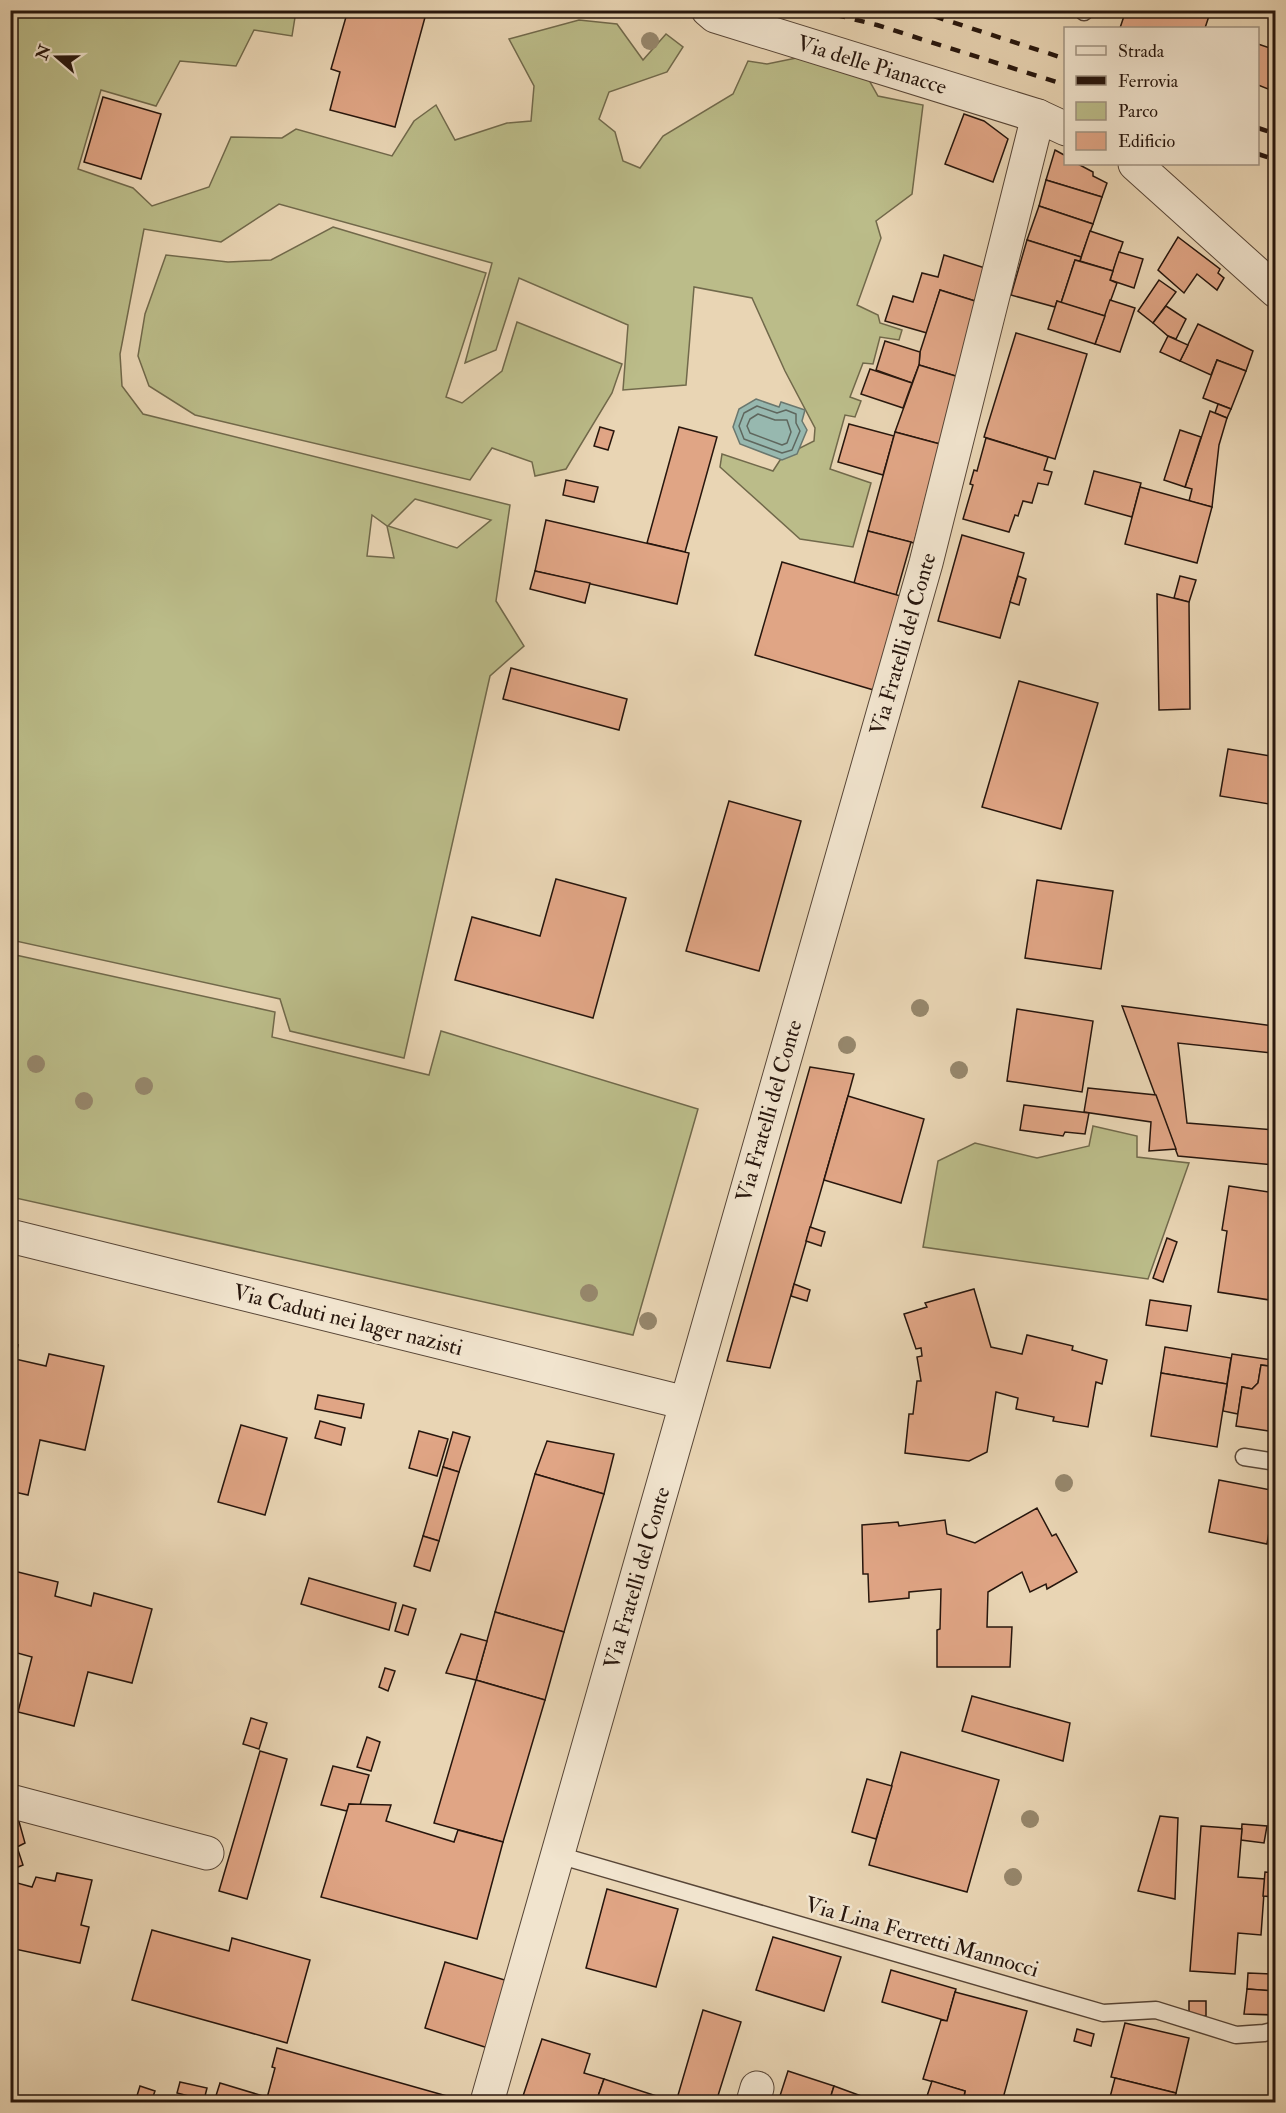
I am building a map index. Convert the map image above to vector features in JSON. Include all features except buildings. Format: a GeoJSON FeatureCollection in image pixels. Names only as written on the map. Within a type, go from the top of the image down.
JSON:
{"type":"FeatureCollection","features":[{"type":"Feature","properties":{"kind":"street","name":"Via delle Pianacce"},"geometry":{"type":"LineString","coordinates":[[708,10],[715,16],[1052,122]]}},
{"type":"Feature","properties":{"kind":"street","name":"Via Fratelli del Conte"},"geometry":{"type":"LineString","coordinates":[[487,2103],[1052,122]]}},
{"type":"Feature","properties":{"kind":"street"},"geometry":{"type":"LineString","coordinates":[[1136,165],[1275,291]]}},
{"type":"Feature","properties":{"kind":"street","name":"Via Caduti nei lager nazisti"},"geometry":{"type":"LineString","coordinates":[[10,1236],[686,1403]]}},
{"type":"Feature","properties":{"kind":"street"},"geometry":{"type":"LineString","coordinates":[[10,1801],[207,1853]]}},
{"type":"Feature","properties":{"kind":"lane"},"geometry":{"type":"LineString","coordinates":[[1244,1457],[1275,1462]]}},
{"type":"Feature","properties":{"kind":"lane","name":"Via Lina Ferretti Mannocci"},"geometry":{"type":"LineString","coordinates":[[558,1855],[1103,2013],[1156,2010],[1236,2035],[1275,2030]]}},
{"type":"Feature","properties":{"kind":"green space"},"geometry":{"type":"Polygon","coordinates":[[[10,11],[296,11],[292,36],[254,30],[236,66],[180,61],[156,106],[101,90],[78,169],[133,188],[152,206],[209,187],[231,137],[282,138],[296,129],[392,156],[414,121],[436,105],[455,140],[507,123],[531,121],[534,86],[509,39],[579,20],[617,24],[643,60],[666,34],[683,47],[667,72],[609,92],[599,119],[615,132],[623,161],[640,168],[663,136],[733,94],[748,61],[767,64],[811,55],[861,66],[878,96],[923,105],[912,194],[876,221],[881,238],[857,305],[878,315],[880,323],[902,330],[899,340],[880,337],[873,364],[863,363],[850,397],[861,401],[855,417],[845,415],[830,469],[871,483],[853,547],[800,539],[720,467],[722,454],[773,471],[782,457],[814,441],[815,428],[785,371],[752,298],[694,287],[686,385],[623,390],[628,325],[519,278],[496,350],[465,363],[492,263],[279,204],[221,242],[144,229],[120,354],[122,386],[143,414],[510,505],[496,601],[524,646],[490,676],[404,1058],[290,1031],[280,999],[11,940],[10,11]],[[415,499],[388,526],[457,548],[491,520],[415,499]],[[372,515],[367,556],[394,558],[387,526],[372,515]]]}},
{"type":"Feature","properties":{"kind":"green space"},"geometry":{"type":"Polygon","coordinates":[[[333,227],[486,273],[446,397],[462,403],[502,371],[517,322],[622,364],[612,393],[566,469],[535,476],[532,462],[492,448],[470,480],[195,415],[149,386],[138,356],[145,314],[166,255],[228,262],[271,260],[333,227]]]}},
{"type":"Feature","properties":{"kind":"green space"},"geometry":{"type":"Polygon","coordinates":[[[11,954],[275,1012],[272,1037],[429,1075],[441,1031],[698,1109],[633,1335],[11,1197],[11,954]]]}},
{"type":"Feature","properties":{"kind":"green space"},"geometry":{"type":"Polygon","coordinates":[[[1093,1126],[1137,1136],[1137,1157],[1189,1163],[1148,1279],[923,1247],[938,1161],[975,1143],[1037,1158],[1089,1146],[1093,1126]]]}},
{"type":"Feature","properties":{"kind":"water"},"geometry":{"type":"Polygon","coordinates":[[[756,399],[779,407],[781,402],[805,410],[802,421],[807,430],[797,454],[782,460],[740,444],[733,427],[739,409],[756,399]]]}},
{"type":"Feature","properties":{"kind":"railway"},"geometry":{"type":"LineString","coordinates":[[816,10],[877,25],[1064,84]]}},
{"type":"Feature","properties":{"kind":"railway"},"geometry":{"type":"LineString","coordinates":[[915,10],[1064,58]]}},
{"type":"Feature","properties":{"kind":"railway"},"geometry":{"type":"LineString","coordinates":[[1259,128],[1276,134]]}},
{"type":"Feature","properties":{"kind":"railway"},"geometry":{"type":"LineString","coordinates":[[1259,154],[1276,160]]}}]}
